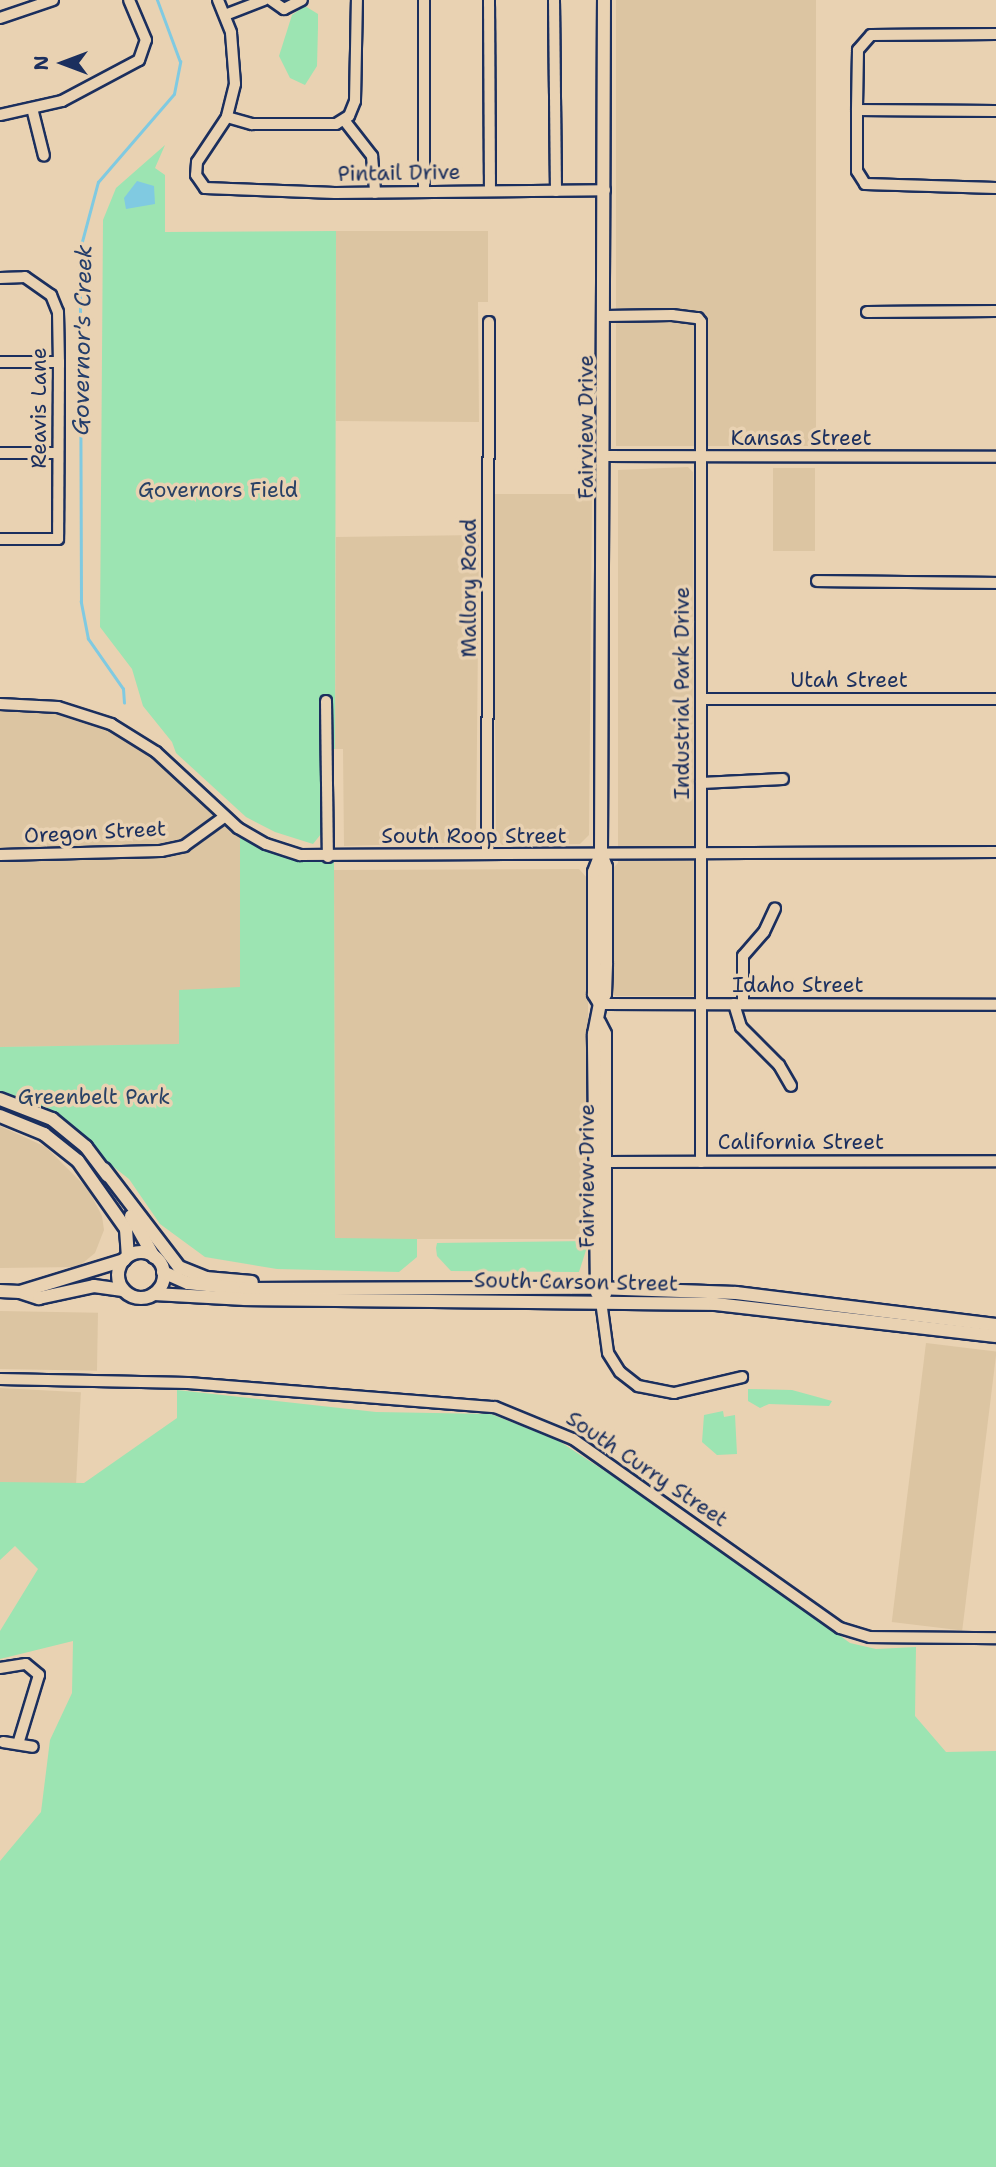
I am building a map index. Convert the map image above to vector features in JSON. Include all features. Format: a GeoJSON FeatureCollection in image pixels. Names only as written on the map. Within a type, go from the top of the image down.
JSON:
{"type":"FeatureCollection","features":[{"type":"Feature","properties":{"kind":"main road","name":"Fairview Drive"},"geometry":{"type":"LineString","coordinates":[[601,1293],[594,1034],[599,1022],[600,1004],[605,994],[606,963],[606,867],[601,854],[606,457],[604,0]]}},
{"type":"Feature","properties":{"kind":"main road","name":"Fairview Drive"},"geometry":{"type":"LineString","coordinates":[[599,1022],[605,1034],[601,1293]]}},
{"type":"Feature","properties":{"kind":"main road"},"geometry":{"type":"LineString","coordinates":[[0,1099],[52,1119],[104,1170],[179,1267],[206,1278],[300,1289]]}},
{"type":"Feature","properties":{"kind":"main road"},"geometry":{"type":"LineString","coordinates":[[0,1116],[44,1134],[78,1161],[126,1229],[126,1258],[118,1272],[123,1290]]}},
{"type":"Feature","properties":{"kind":"main road"},"geometry":{"type":"LineString","coordinates":[[20,1292],[39,1298],[94,1286],[123,1290],[138,1298],[154,1294],[163,1272],[104,1170]]}},
{"type":"Feature","properties":{"kind":"main road"},"geometry":{"type":"LineString","coordinates":[[0,1292],[20,1292],[82,1275],[141,1252],[154,1257]]}},
{"type":"Feature","properties":{"kind":"main road","name":"South Carson Street"},"geometry":{"type":"LineString","coordinates":[[163,1272],[208,1287],[426,1294]]}},
{"type":"Feature","properties":{"kind":"main road"},"geometry":{"type":"LineString","coordinates":[[39,1298],[44,1291],[68,1284],[82,1275]]}},
{"type":"Feature","properties":{"kind":"main road","name":"South Carson Street"},"geometry":{"type":"LineString","coordinates":[[601,1293],[791,1310],[996,1336]]}},
{"type":"Feature","properties":{"kind":"main road","name":"South Carson Street"},"geometry":{"type":"LineString","coordinates":[[154,1294],[601,1293],[767,1296],[996,1325]]}},
{"type":"Feature","properties":{"kind":"street"},"geometry":{"type":"LineString","coordinates":[[0,18],[53,0]]}},
{"type":"Feature","properties":{"kind":"street"},"geometry":{"type":"LineString","coordinates":[[0,115],[83,92],[139,60],[146,40],[129,0]]}},
{"type":"Feature","properties":{"kind":"street"},"geometry":{"type":"LineString","coordinates":[[218,0],[225,15],[235,72],[227,117],[252,124],[344,120]]}},
{"type":"Feature","properties":{"kind":"street"},"geometry":{"type":"LineString","coordinates":[[225,15],[264,0]]}},
{"type":"Feature","properties":{"kind":"street"},"geometry":{"type":"LineString","coordinates":[[271,0],[284,9],[302,0]]}},
{"type":"Feature","properties":{"kind":"street"},"geometry":{"type":"LineString","coordinates":[[344,120],[355,100],[357,0]]}},
{"type":"Feature","properties":{"kind":"street"},"geometry":{"type":"LineString","coordinates":[[424,0],[424,192]]}},
{"type":"Feature","properties":{"kind":"street"},"geometry":{"type":"LineString","coordinates":[[489,0],[490,191]]}},
{"type":"Feature","properties":{"kind":"street"},"geometry":{"type":"LineString","coordinates":[[554,0],[556,191]]}},
{"type":"Feature","properties":{"kind":"street"},"geometry":{"type":"LineString","coordinates":[[996,34],[866,38],[858,50],[857,110],[857,171],[865,184],[996,188]]}},
{"type":"Feature","properties":{"kind":"street"},"geometry":{"type":"LineString","coordinates":[[32,108],[44,156]]}},
{"type":"Feature","properties":{"kind":"street"},"geometry":{"type":"LineString","coordinates":[[857,110],[996,111]]}},
{"type":"Feature","properties":{"kind":"street","name":"Pintail Drive"},"geometry":{"type":"LineString","coordinates":[[227,117],[197,162],[198,179],[217,191],[374,193],[605,190]]}},
{"type":"Feature","properties":{"kind":"street"},"geometry":{"type":"LineString","coordinates":[[344,120],[372,156],[374,193]]}},
{"type":"Feature","properties":{"kind":"street","name":"Reavis Lane"},"geometry":{"type":"LineString","coordinates":[[0,278],[25,277],[40,283],[51,295],[58,312],[59,362],[58,539],[0,539]]}},
{"type":"Feature","properties":{"kind":"street"},"geometry":{"type":"LineString","coordinates":[[867,312],[996,311]]}},
{"type":"Feature","properties":{"kind":"street","name":"Industrial Park Drive"},"geometry":{"type":"LineString","coordinates":[[606,316],[699,319],[702,458],[701,1162]]}},
{"type":"Feature","properties":{"kind":"street","name":"Mallory Road"},"geometry":{"type":"LineString","coordinates":[[487,855],[489,322]]}},
{"type":"Feature","properties":{"kind":"street"},"geometry":{"type":"LineString","coordinates":[[0,362],[59,362]]}},
{"type":"Feature","properties":{"kind":"street"},"geometry":{"type":"LineString","coordinates":[[0,453],[58,453]]}},
{"type":"Feature","properties":{"kind":"street","name":"Kansas Street"},"geometry":{"type":"LineString","coordinates":[[606,457],[996,457]]}},
{"type":"Feature","properties":{"kind":"street"},"geometry":{"type":"LineString","coordinates":[[817,581],[996,583]]}},
{"type":"Feature","properties":{"kind":"street","name":"Utah Street"},"geometry":{"type":"LineString","coordinates":[[701,699],[996,699]]}},
{"type":"Feature","properties":{"kind":"street"},"geometry":{"type":"LineString","coordinates":[[326,701],[328,857]]}},
{"type":"Feature","properties":{"kind":"street","name":"South Roop Street"},"geometry":{"type":"LineString","coordinates":[[0,704],[58,707],[126,731],[156,752],[224,817],[266,845],[300,855],[328,857],[701,852],[996,852]]}},
{"type":"Feature","properties":{"kind":"street"},"geometry":{"type":"LineString","coordinates":[[701,783],[783,779]]}},
{"type":"Feature","properties":{"kind":"street","name":"Oregon Street"},"geometry":{"type":"LineString","coordinates":[[0,855],[161,851],[184,846],[224,817]]}},
{"type":"Feature","properties":{"kind":"street"},"geometry":{"type":"LineString","coordinates":[[775,908],[764,932],[743,956],[738,1004],[741,1027],[779,1065],[791,1086]]}},
{"type":"Feature","properties":{"kind":"street","name":"Idaho Street"},"geometry":{"type":"LineString","coordinates":[[600,1004],[996,1005]]}},
{"type":"Feature","properties":{"kind":"street","name":"California Street"},"geometry":{"type":"LineString","coordinates":[[605,1162],[996,1161]]}},
{"type":"Feature","properties":{"kind":"street"},"geometry":{"type":"LineString","coordinates":[[601,1293],[608,1353],[620,1372],[638,1386],[674,1393],[742,1377]]}},
{"type":"Feature","properties":{"kind":"street","name":"South Curry Street"},"geometry":{"type":"LineString","coordinates":[[0,1379],[198,1384],[495,1408],[531,1419],[584,1446],[840,1628],[870,1637],[996,1638]]}},
{"type":"Feature","properties":{"kind":"street"},"geometry":{"type":"LineString","coordinates":[[0,1668],[26,1664],[39,1675],[18,1744]]}},
{"type":"Feature","properties":{"kind":"street"},"geometry":{"type":"LineString","coordinates":[[3,1742],[33,1747]]}},
{"type":"Feature","properties":{"kind":"shaded area"},"geometry":{"type":"Polygon","coordinates":[[[616,0],[816,0],[816,446],[616,446],[616,0]]]}},
{"type":"Feature","properties":{"kind":"shaded area"},"geometry":{"type":"Polygon","coordinates":[[[336,231],[488,231],[488,302],[478,302],[479,422],[336,421],[336,231]]]}},
{"type":"Feature","properties":{"kind":"shaded area"},"geometry":{"type":"Polygon","coordinates":[[[688,467],[693,472],[694,996],[616,996],[612,994],[612,869],[618,863],[618,470],[688,467]]]}},
{"type":"Feature","properties":{"kind":"shaded area"},"geometry":{"type":"Polygon","coordinates":[[[773,468],[815,468],[815,551],[773,551],[773,468]]]}},
{"type":"Feature","properties":{"kind":"shaded area"},"geometry":{"type":"Polygon","coordinates":[[[493,494],[592,494],[589,835],[580,844],[502,845],[496,838],[493,494]]]}},
{"type":"Feature","properties":{"kind":"shaded area"},"geometry":{"type":"Polygon","coordinates":[[[479,535],[476,842],[344,846],[343,749],[335,749],[336,537],[479,535]]]}},
{"type":"Feature","properties":{"kind":"shaded area"},"geometry":{"type":"Polygon","coordinates":[[[0,704],[49,706],[121,729],[240,830],[240,987],[179,1045],[0,1047],[0,704]]]}},
{"type":"Feature","properties":{"kind":"shaded area"},"geometry":{"type":"Polygon","coordinates":[[[579,869],[588,879],[588,1239],[335,1239],[334,870],[579,869]]]}},
{"type":"Feature","properties":{"kind":"shaded area"},"geometry":{"type":"Polygon","coordinates":[[[0,1126],[46,1147],[88,1189],[102,1216],[104,1230],[95,1253],[78,1267],[0,1268],[0,1126]]]}},
{"type":"Feature","properties":{"kind":"shaded area"},"geometry":{"type":"Polygon","coordinates":[[[0,1311],[98,1313],[97,1371],[0,1369],[0,1311]]]}},
{"type":"Feature","properties":{"kind":"shaded area"},"geometry":{"type":"Polygon","coordinates":[[[926,1343],[996,1352],[962,1631],[892,1622],[926,1343]]]}},
{"type":"Feature","properties":{"kind":"shaded area"},"geometry":{"type":"Polygon","coordinates":[[[0,1388],[81,1392],[76,1486],[0,1482],[0,1388]]]}},
{"type":"Feature","properties":{"kind":"green space"},"geometry":{"type":"Polygon","coordinates":[[[305,6],[318,14],[318,27],[317,66],[305,85],[290,78],[279,56],[292,15],[305,6]]]}},
{"type":"Feature","properties":{"kind":"green space","name":"Governors Field"},"geometry":{"type":"Polygon","coordinates":[[[165,145],[155,168],[165,175],[165,232],[336,231],[335,749],[321,750],[321,834],[313,844],[275,832],[246,817],[176,753],[172,742],[143,706],[132,669],[100,627],[103,220],[116,188],[165,145]]]}},
{"type":"Feature","properties":{"kind":"green space","name":"Greenbelt Park"},"geometry":{"type":"Polygon","coordinates":[[[240,830],[266,844],[334,856],[335,1238],[417,1239],[417,1257],[399,1272],[277,1269],[205,1257],[160,1224],[129,1179],[52,1119],[0,1099],[0,1047],[179,1044],[179,990],[240,987],[240,830]]]}},
{"type":"Feature","properties":{"kind":"green space"},"geometry":{"type":"Polygon","coordinates":[[[589,1241],[579,1272],[451,1271],[437,1256],[436,1248],[437,1243],[589,1241]]]}},
{"type":"Feature","properties":{"kind":"green space"},"geometry":{"type":"Polygon","coordinates":[[[748,1389],[792,1390],[832,1401],[829,1406],[769,1404],[760,1408],[748,1401],[748,1389]]]}},
{"type":"Feature","properties":{"kind":"green space"},"geometry":{"type":"Polygon","coordinates":[[[177,1390],[376,1412],[491,1414],[559,1441],[696,1531],[850,1643],[876,1649],[916,1647],[915,1716],[946,1752],[996,1751],[996,2167],[0,2167],[0,1861],[41,1812],[50,1740],[72,1693],[73,1641],[0,1659],[0,1631],[38,1569],[15,1546],[0,1560],[0,1482],[84,1483],[177,1418],[177,1390]]]}},
{"type":"Feature","properties":{"kind":"green space"},"geometry":{"type":"Polygon","coordinates":[[[723,1411],[724,1417],[735,1415],[737,1454],[717,1455],[702,1442],[704,1415],[723,1411]]]}},
{"type":"Feature","properties":{"kind":"water"},"geometry":{"type":"Polygon","coordinates":[[[137,181],[154,186],[155,204],[126,209],[124,198],[137,181]]]}},
{"type":"Feature","properties":{"kind":"waterway","name":"Governor's Creek"},"geometry":{"type":"LineString","coordinates":[[124,703],[123,689],[88,639],[81,602],[80,249],[98,182],[174,94],[180,62],[157,0]]}}]}
